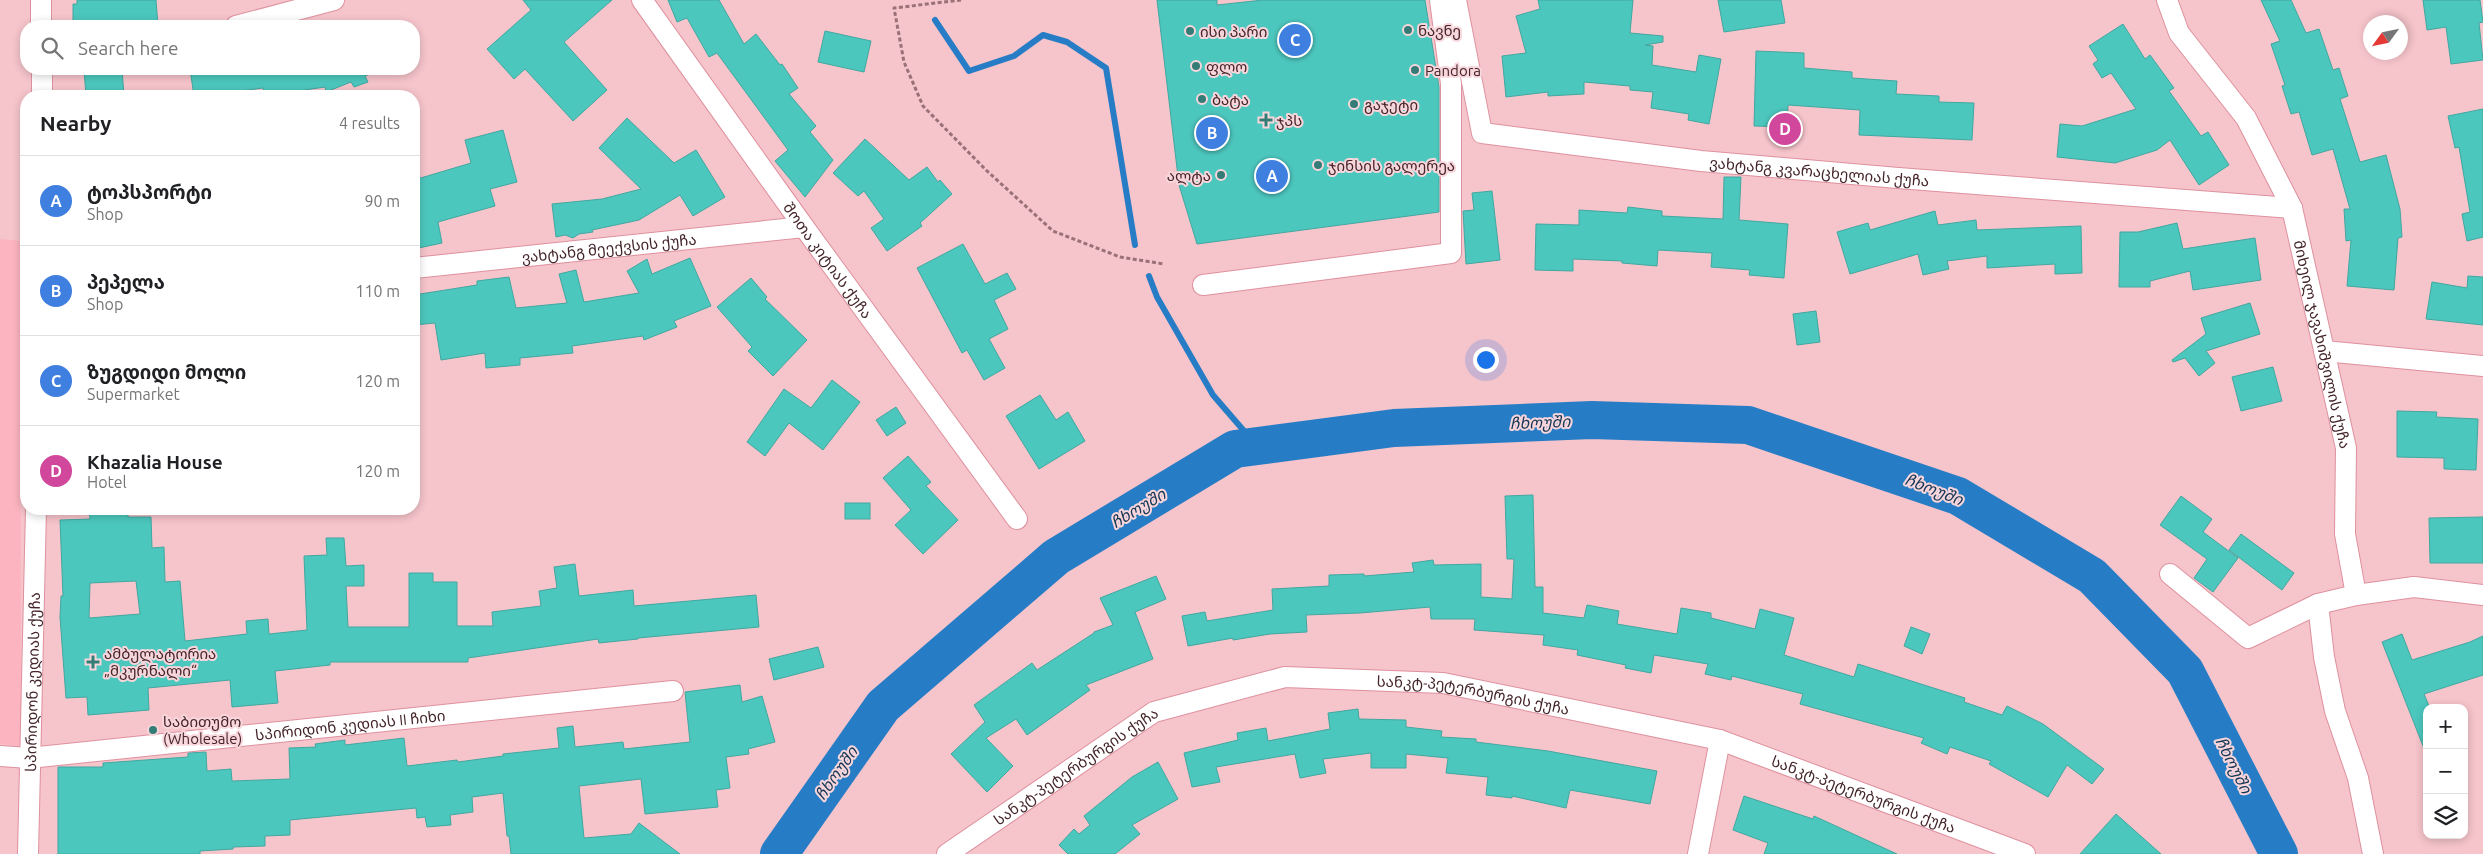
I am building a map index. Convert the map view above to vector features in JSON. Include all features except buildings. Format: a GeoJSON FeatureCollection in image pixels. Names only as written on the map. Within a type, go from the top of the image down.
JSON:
{"type":"FeatureCollection","features":[{"type":"Feature","properties":{"kind":"street"},"geometry":{"type":"LineString","coordinates":[[41,0],[42,20]]}},
{"type":"Feature","properties":{"kind":"street"},"geometry":{"type":"LineString","coordinates":[[259,20],[334,0]]}},
{"type":"Feature","properties":{"kind":"street","name":"შოთა კიტიას ქუჩა"},"geometry":{"type":"LineString","coordinates":[[642,0],[804,228],[1017,519]]}},
{"type":"Feature","properties":{"kind":"street"},"geometry":{"type":"LineString","coordinates":[[1203,285],[1451,253],[1451,84],[1440,0]]}},
{"type":"Feature","properties":{"kind":"street","name":"ვახტანგ კვარაცხელიას ქუჩა"},"geometry":{"type":"LineString","coordinates":[[1456,0],[1482,133],[1701,161],[2292,208]]}},
{"type":"Feature","properties":{"kind":"street","name":"მიხეილ ჯავახიშვილის ქუჩა"},"geometry":{"type":"LineString","coordinates":[[2167,0],[2179,33],[2246,118],[2292,208],[2346,448],[2345,534],[2356,595]]}},
{"type":"Feature","properties":{"kind":"street"},"geometry":{"type":"LineString","coordinates":[[42,75],[42,90]]}},
{"type":"Feature","properties":{"kind":"street","name":"ვახტანგ მეექვსის ქუჩა"},"geometry":{"type":"LineString","coordinates":[[420,267],[804,228]]}},
{"type":"Feature","properties":{"kind":"street"},"geometry":{"type":"LineString","coordinates":[[2324,351],[2483,366]]}},
{"type":"Feature","properties":{"kind":"street","name":"სპირიდონ კედიას ქუჩა"},"geometry":{"type":"LineString","coordinates":[[28,854],[36,515]]}},
{"type":"Feature","properties":{"kind":"street"},"geometry":{"type":"LineString","coordinates":[[2170,574],[2248,638],[2318,604],[2356,595],[2414,587],[2483,595]]}},
{"type":"Feature","properties":{"kind":"street"},"geometry":{"type":"LineString","coordinates":[[2318,604],[2324,657],[2335,711],[2358,778],[2373,854]]}},
{"type":"Feature","properties":{"kind":"street","name":"სანკტ-პეტერბურგის ქუჩა"},"geometry":{"type":"LineString","coordinates":[[947,854],[1154,712],[1285,677],[1443,683],[1720,740],[2025,854]]}},
{"type":"Feature","properties":{"kind":"street","name":"სპირიდონ კედიას II ჩიხი"},"geometry":{"type":"LineString","coordinates":[[0,756],[29,758],[673,691]]}},
{"type":"Feature","properties":{"kind":"street"},"geometry":{"type":"LineString","coordinates":[[1698,854],[1720,740]]}},
{"type":"Feature","properties":{"kind":"path"},"geometry":{"type":"LineString","coordinates":[[961,0],[894,8],[904,62],[923,106],[986,170],[1053,231],[1120,257],[1164,264]]}},
{"type":"Feature","properties":{"kind":"shaded area"},"geometry":{"type":"Polygon","coordinates":[[[0,239],[20,241],[21,746],[0,744],[0,239]]]}},
{"type":"Feature","properties":{"kind":"waterway"},"geometry":{"type":"LineString","coordinates":[[935,20],[969,71],[1014,56],[1043,35],[1067,42],[1106,68],[1135,245]]}},
{"type":"Feature","properties":{"kind":"waterway"},"geometry":{"type":"LineString","coordinates":[[1149,276],[1157,297],[1213,395],[1257,446]]}},
{"type":"Feature","properties":{"kind":"waterway","name":"ჩხოუში"},"geometry":{"type":"LineString","coordinates":[[779,854],[883,706],[1056,557],[1235,449],[1394,428],[1592,420],[1748,425],[1958,496],[2092,576],[2185,671],[2279,854]]}},
{"type":"Feature","properties":{"kind":"place","name":"ნავნე"},"geometry":{"type":"Point","coordinates":[1408,30]}},
{"type":"Feature","properties":{"kind":"place","name":"ისი პარი"},"geometry":{"type":"Point","coordinates":[1190,31]}},
{"type":"Feature","properties":{"kind":"place","name":"ზუგდიდი მოლი"},"geometry":{"type":"Point","coordinates":[1295,40]}},
{"type":"Feature","properties":{"kind":"place","name":"ფლო"},"geometry":{"type":"Point","coordinates":[1196,66]}},
{"type":"Feature","properties":{"kind":"place","name":"Pandora"},"geometry":{"type":"Point","coordinates":[1415,70]}},
{"type":"Feature","properties":{"kind":"place","name":"ბატა"},"geometry":{"type":"Point","coordinates":[1202,99]}},
{"type":"Feature","properties":{"kind":"place","name":"გაჯეტი"},"geometry":{"type":"Point","coordinates":[1354,104]}},
{"type":"Feature","properties":{"kind":"place","name":"ჯპს"},"geometry":{"type":"Point","coordinates":[1266,120]}},
{"type":"Feature","properties":{"kind":"place","name":"Khazalia House"},"geometry":{"type":"Point","coordinates":[1785,129]}},
{"type":"Feature","properties":{"kind":"place","name":"პეპელა"},"geometry":{"type":"Point","coordinates":[1212,133]}},
{"type":"Feature","properties":{"kind":"place","name":"ჯინსის გალერეა"},"geometry":{"type":"Point","coordinates":[1318,165]}},
{"type":"Feature","properties":{"kind":"place","name":"ალტა"},"geometry":{"type":"Point","coordinates":[1221,175]}},
{"type":"Feature","properties":{"kind":"place","name":"ტოპსპორტი"},"geometry":{"type":"Point","coordinates":[1272,176]}},
{"type":"Feature","properties":{"kind":"place","name":"ამბულატორია „მკურნალი“"},"geometry":{"type":"Point","coordinates":[93,662]}},
{"type":"Feature","properties":{"kind":"place","name":"საბითუმო (Wholesale)"},"geometry":{"type":"Point","coordinates":[153,730]}}]}
